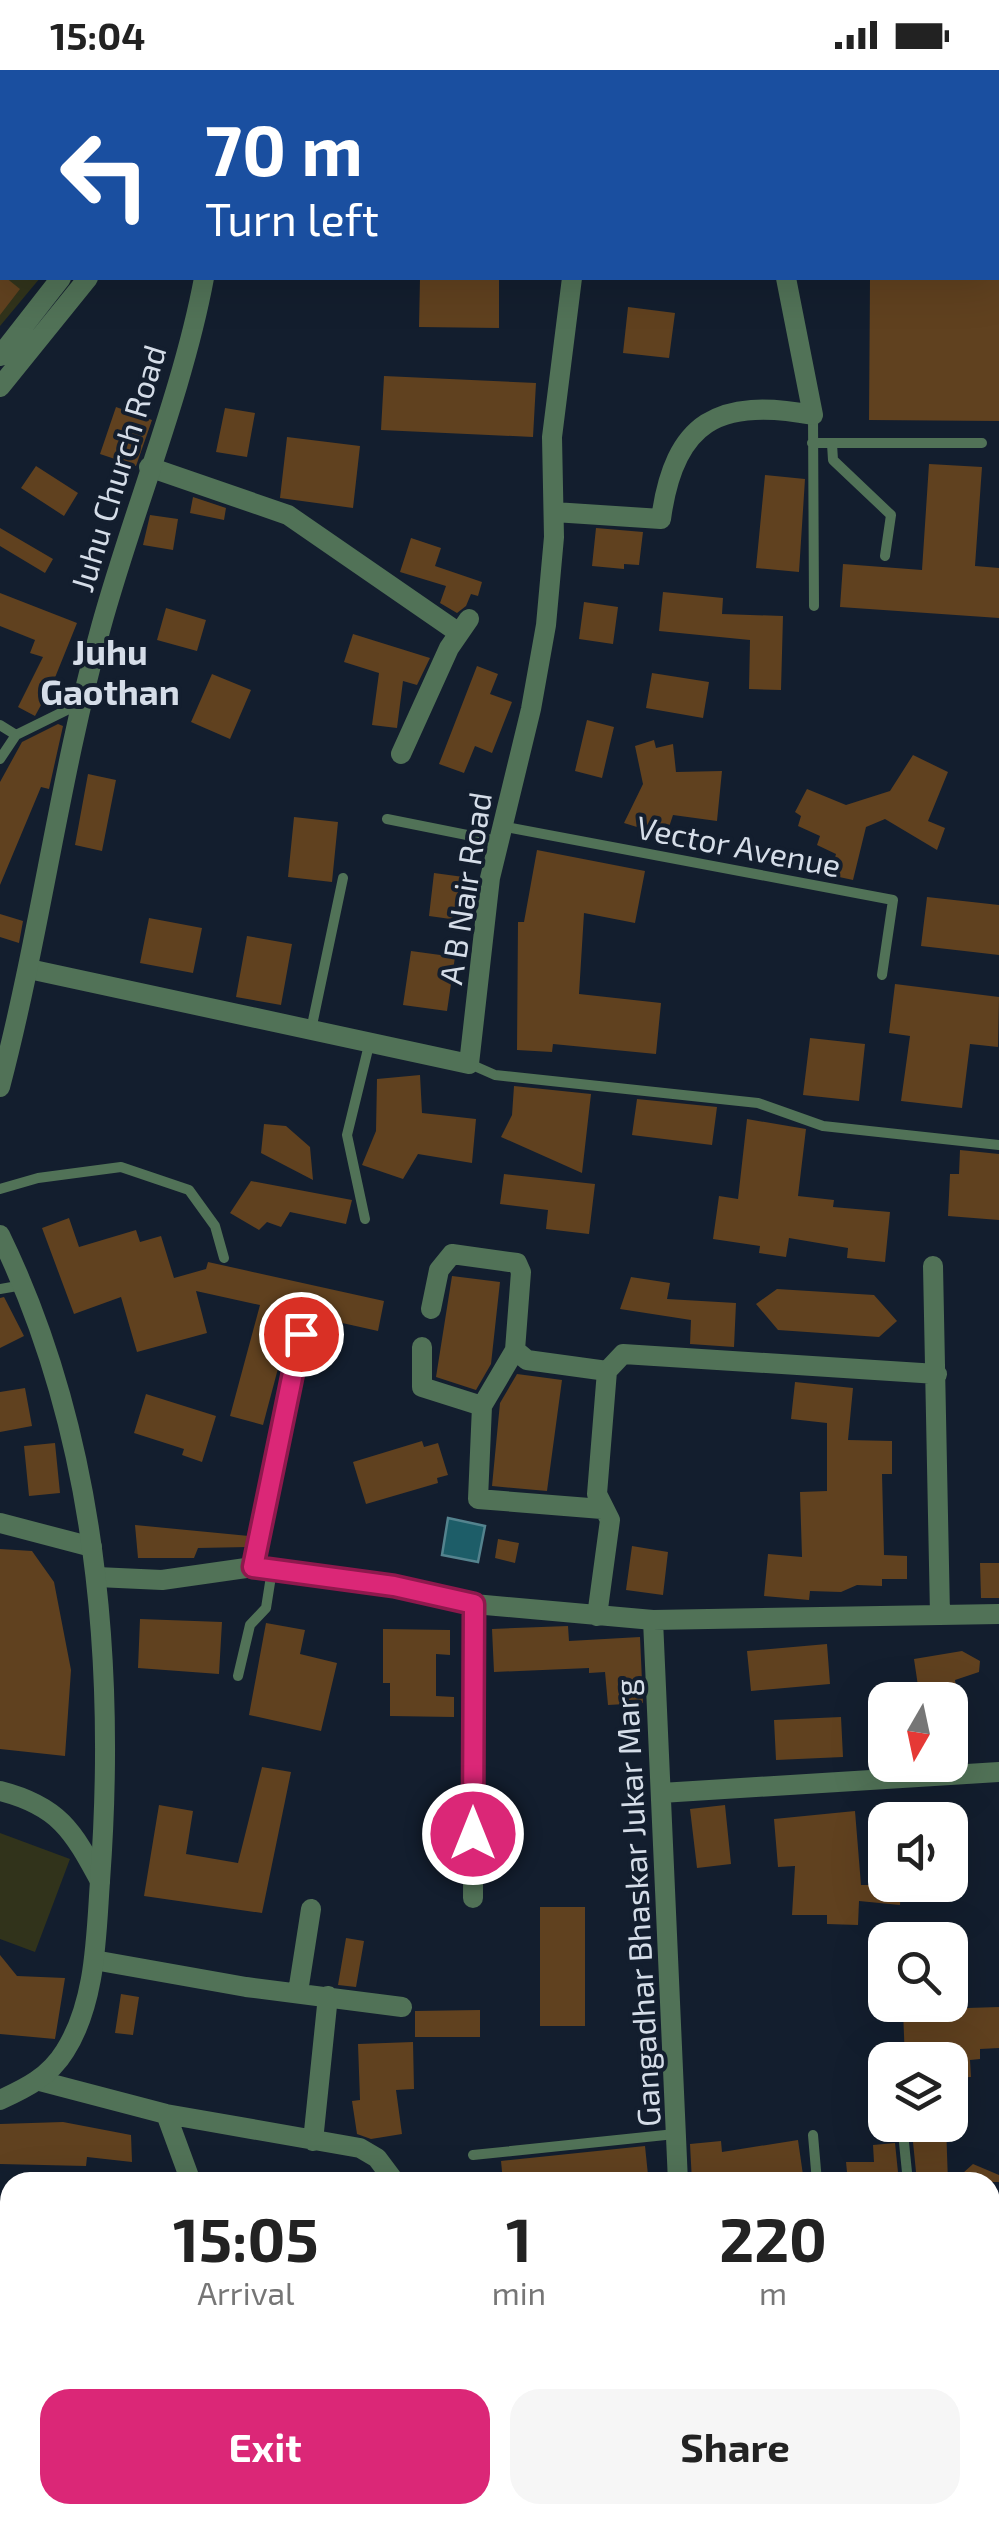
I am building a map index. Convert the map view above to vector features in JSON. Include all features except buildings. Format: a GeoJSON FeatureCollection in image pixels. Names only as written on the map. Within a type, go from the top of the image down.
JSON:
{"type":"FeatureCollection","features":[{"type":"Feature","properties":{"kind":"street"},"geometry":{"type":"LineString","coordinates":[[0,356],[59,280]]}},
{"type":"Feature","properties":{"kind":"street"},"geometry":{"type":"LineString","coordinates":[[0,387],[86,280]]}},
{"type":"Feature","properties":{"kind":"street","name":"Juhu Church Road"},"geometry":{"type":"LineString","coordinates":[[1,1082],[29,969],[82,702],[203,280]]}},
{"type":"Feature","properties":{"kind":"street","name":"A B Nair Road"},"geometry":{"type":"LineString","coordinates":[[469,1064],[499,834],[531,709],[546,626],[554,512],[552,437],[572,280]]}},
{"type":"Feature","properties":{"kind":"street"},"geometry":{"type":"LineString","coordinates":[[554,512],[661,519],[673,464],[685,438],[713,420],[766,409],[814,415],[786,280]]}},
{"type":"Feature","properties":{"kind":"street"},"geometry":{"type":"LineString","coordinates":[[149,467],[288,515],[464,626],[401,754]]}},
{"type":"Feature","properties":{"kind":"street"},"geometry":{"type":"LineString","coordinates":[[29,969],[469,1064]]}},
{"type":"Feature","properties":{"kind":"street"},"geometry":{"type":"LineString","coordinates":[[0,1236],[24,1285],[72,1446],[98,1576],[108,1720],[93,1975],[66,2050],[40,2081],[0,2100]]}},
{"type":"Feature","properties":{"kind":"street"},"geometry":{"type":"LineString","coordinates":[[430,1309],[439,1270],[452,1254],[517,1264],[521,1272],[515,1350],[482,1406],[478,1499],[602,1508]]}},
{"type":"Feature","properties":{"kind":"street"},"geometry":{"type":"LineString","coordinates":[[933,1266],[940,1615]]}},
{"type":"Feature","properties":{"kind":"street"},"geometry":{"type":"LineString","coordinates":[[422,1346],[422,1387],[482,1406]]}},
{"type":"Feature","properties":{"kind":"street"},"geometry":{"type":"LineString","coordinates":[[515,1350],[527,1360],[607,1371]]}},
{"type":"Feature","properties":{"kind":"street"},"geometry":{"type":"LineString","coordinates":[[597,1616],[610,1520],[597,1494],[607,1371],[623,1354],[937,1374]]}},
{"type":"Feature","properties":{"kind":"street"},"geometry":{"type":"LineString","coordinates":[[0,1522],[92,1547]]}},
{"type":"Feature","properties":{"kind":"street"},"geometry":{"type":"LineString","coordinates":[[98,1576],[162,1580],[262,1568],[394,1586],[474,1604],[653,1620],[999,1614]]}},
{"type":"Feature","properties":{"kind":"street"},"geometry":{"type":"LineString","coordinates":[[473,1898],[474,1604]]}},
{"type":"Feature","properties":{"kind":"street","name":"Gangadhar Bhaskar Jukar Marg"},"geometry":{"type":"LineString","coordinates":[[653,1620],[678,2172]]}},
{"type":"Feature","properties":{"kind":"street"},"geometry":{"type":"LineString","coordinates":[[661,1793],[999,1772]]}},
{"type":"Feature","properties":{"kind":"street"},"geometry":{"type":"LineString","coordinates":[[0,1792],[58,1816],[73,1832],[100,1881]]}},
{"type":"Feature","properties":{"kind":"street"},"geometry":{"type":"LineString","coordinates":[[298,1992],[311,1908]]}},
{"type":"Feature","properties":{"kind":"street"},"geometry":{"type":"LineString","coordinates":[[94,1960],[402,2007]]}},
{"type":"Feature","properties":{"kind":"street"},"geometry":{"type":"LineString","coordinates":[[313,2140],[328,1996]]}},
{"type":"Feature","properties":{"kind":"street"},"geometry":{"type":"LineString","coordinates":[[40,2081],[166,2114],[360,2148],[376,2158],[387,2172]]}},
{"type":"Feature","properties":{"kind":"street"},"geometry":{"type":"LineString","coordinates":[[166,2114],[187,2172]]}},
{"type":"Feature","properties":{"kind":"lane"},"geometry":{"type":"LineString","coordinates":[[814,415],[814,606]]}},
{"type":"Feature","properties":{"kind":"lane"},"geometry":{"type":"LineString","coordinates":[[812,443],[982,443]]}},
{"type":"Feature","properties":{"kind":"lane"},"geometry":{"type":"LineString","coordinates":[[832,444],[832,460],[892,514],[885,556]]}},
{"type":"Feature","properties":{"kind":"lane"},"geometry":{"type":"LineString","coordinates":[[0,758],[16,736],[82,702]]}},
{"type":"Feature","properties":{"kind":"lane"},"geometry":{"type":"LineString","coordinates":[[0,724],[16,736]]}},
{"type":"Feature","properties":{"kind":"lane"},"geometry":{"type":"LineString","coordinates":[[386,819],[499,834]]}},
{"type":"Feature","properties":{"kind":"lane","name":"Vector Avenue"},"geometry":{"type":"LineString","coordinates":[[499,834],[892,900],[882,976]]}},
{"type":"Feature","properties":{"kind":"lane"},"geometry":{"type":"LineString","coordinates":[[310,1031],[343,878]]}},
{"type":"Feature","properties":{"kind":"lane"},"geometry":{"type":"LineString","coordinates":[[365,1219],[347,1135],[369,1044]]}},
{"type":"Feature","properties":{"kind":"lane"},"geometry":{"type":"LineString","coordinates":[[469,1064],[495,1075],[758,1103],[823,1126],[999,1144]]}},
{"type":"Feature","properties":{"kind":"lane"},"geometry":{"type":"LineString","coordinates":[[0,1189],[38,1178],[121,1168],[189,1190],[216,1226],[224,1258]]}},
{"type":"Feature","properties":{"kind":"lane"},"geometry":{"type":"LineString","coordinates":[[0,1289],[24,1285]]}},
{"type":"Feature","properties":{"kind":"lane"},"geometry":{"type":"LineString","coordinates":[[238,1676],[250,1625],[266,1608],[262,1568],[301,1334]]}},
{"type":"Feature","properties":{"kind":"lane"},"geometry":{"type":"LineString","coordinates":[[473,2154],[676,2134]]}},
{"type":"Feature","properties":{"kind":"lane"},"geometry":{"type":"LineString","coordinates":[[813,2135],[815,2172]]}},
{"type":"Feature","properties":{"kind":"lane"},"geometry":{"type":"LineString","coordinates":[[903,2142],[907,2172]]}},
{"type":"Feature","properties":{"kind":"shaded area"},"geometry":{"type":"Polygon","coordinates":[[[0,280],[38,280],[0,326],[0,280]]]}},
{"type":"Feature","properties":{"kind":"shaded area"},"geometry":{"type":"Polygon","coordinates":[[[448,1518],[485,1526],[478,1562],[442,1555],[448,1518]]]}},
{"type":"Feature","properties":{"kind":"shaded area"},"geometry":{"type":"Polygon","coordinates":[[[0,1833],[70,1859],[35,1952],[0,1939],[0,1833]]]}},
{"type":"Feature","properties":{"kind":"district","name":"Juhu Gaothan"},"geometry":{"type":"Point","coordinates":[110,671]}},
{"type":"Feature","properties":{"kind":"route"},"geometry":{"type":"LineString","coordinates":[[301,1334],[253,1567],[394,1586],[474,1604],[473,1834]]}}]}
